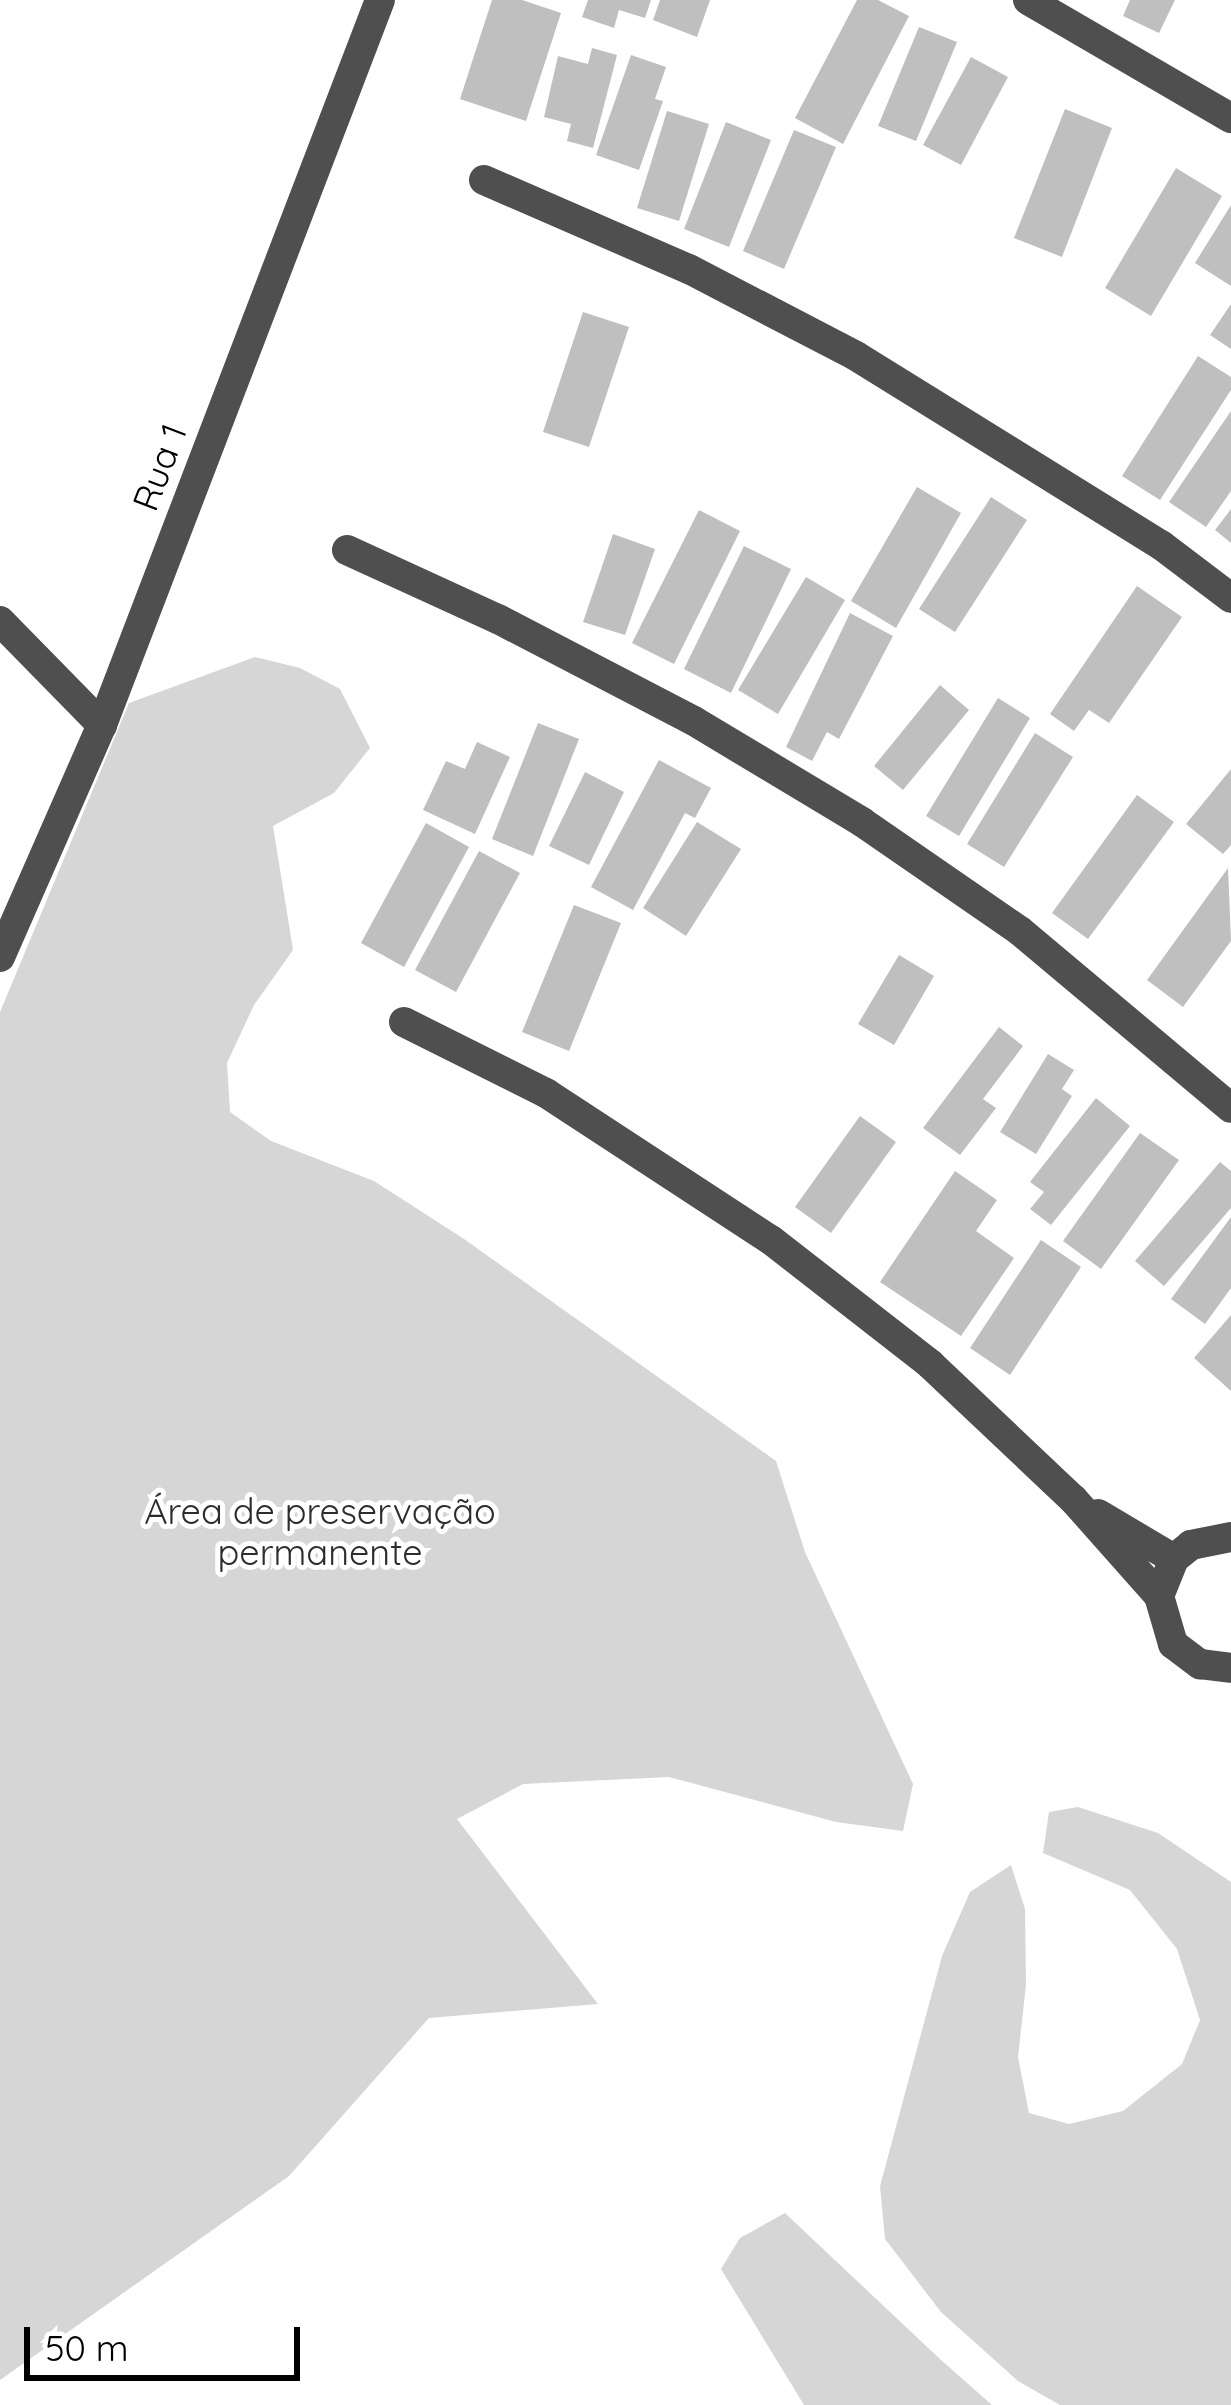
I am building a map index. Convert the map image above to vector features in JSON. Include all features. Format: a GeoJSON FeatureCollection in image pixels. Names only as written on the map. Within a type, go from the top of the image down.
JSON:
{"type":"FeatureCollection","features":[{"type":"Feature","properties":{"kind":"street","name":"Rua 1"},"geometry":{"type":"LineString","coordinates":[[0,957],[102,725],[380,0]]}},
{"type":"Feature","properties":{"kind":"street"},"geometry":{"type":"LineString","coordinates":[[1028,0],[1231,118]]}},
{"type":"Feature","properties":{"kind":"street"},"geometry":{"type":"LineString","coordinates":[[484,180],[688,269],[856,356],[1161,545],[1231,598]]}},
{"type":"Feature","properties":{"kind":"street"},"geometry":{"type":"LineString","coordinates":[[346,550],[498,619],[694,721],[862,822],[1020,931],[1231,1108]]}},
{"type":"Feature","properties":{"kind":"street"},"geometry":{"type":"LineString","coordinates":[[0,621],[102,725]]}},
{"type":"Feature","properties":{"kind":"street"},"geometry":{"type":"LineString","coordinates":[[404,1022],[546,1093],[770,1240],[930,1364],[1072,1499],[1159,1596]]}},
{"type":"Feature","properties":{"kind":"street"},"geometry":{"type":"LineString","coordinates":[[1072,1499],[1174,1559]]}},
{"type":"Feature","properties":{"kind":"street"},"geometry":{"type":"LineString","coordinates":[[1231,1537],[1191,1545],[1174,1559],[1159,1596],[1159,1613],[1173,1644],[1200,1664],[1231,1668]]}},
{"type":"Feature","properties":{"kind":"green space","name":"Área de preservação permanente"},"geometry":{"type":"Polygon","coordinates":[[[255,657],[300,668],[340,689],[370,748],[334,793],[273,826],[293,950],[254,1005],[227,1063],[230,1112],[271,1141],[374,1181],[464,1239],[776,1461],[805,1552],[913,1784],[903,1831],[836,1822],[669,1777],[523,1784],[457,1819],[598,2004],[429,2018],[289,2176],[0,2380],[0,1012],[129,703],[255,657]]]}},
{"type":"Feature","properties":{"kind":"green space"},"geometry":{"type":"Polygon","coordinates":[[[1078,1807],[1158,1833],[1231,1882],[1231,2405],[1060,2405],[1018,2381],[941,2312],[885,2239],[880,2186],[942,1956],[970,1892],[1011,1865],[1025,1909],[1026,1985],[1018,2057],[1029,2113],[1069,2124],[1123,2111],[1182,2064],[1200,2020],[1177,1949],[1130,1890],[1043,1853],[1049,1812],[1078,1807]]]}},
{"type":"Feature","properties":{"kind":"green space"},"geometry":{"type":"Polygon","coordinates":[[[785,2213],[992,2405],[804,2405],[721,2269],[740,2238],[785,2213]]]}},
{"type":"Feature","properties":{"kind":"building"},"geometry":{"type":"Polygon","coordinates":[[[492,0],[522,0],[561,13],[526,121],[460,99],[492,0]]]}},
{"type":"Feature","properties":{"kind":"building"},"geometry":{"type":"Polygon","coordinates":[[[588,0],[651,0],[645,18],[619,10],[614,28],[582,17],[588,0]]]}},
{"type":"Feature","properties":{"kind":"building"},"geometry":{"type":"Polygon","coordinates":[[[660,0],[710,0],[697,37],[653,20],[660,0]]]}},
{"type":"Feature","properties":{"kind":"building"},"geometry":{"type":"Polygon","coordinates":[[[857,0],[878,0],[909,16],[843,144],[795,118],[857,0]]]}},
{"type":"Feature","properties":{"kind":"building"},"geometry":{"type":"Polygon","coordinates":[[[1130,0],[1175,0],[1159,33],[1123,16],[1130,0]]]}},
{"type":"Feature","properties":{"kind":"building"},"geometry":{"type":"Polygon","coordinates":[[[919,27],[957,42],[916,141],[878,126],[919,27]]]}},
{"type":"Feature","properties":{"kind":"building"},"geometry":{"type":"Polygon","coordinates":[[[592,48],[617,55],[593,148],[567,141],[571,124],[544,117],[558,56],[588,64],[592,48]]]}},
{"type":"Feature","properties":{"kind":"building"},"geometry":{"type":"Polygon","coordinates":[[[631,55],[666,67],[655,99],[663,101],[639,170],[596,155],[631,55]]]}},
{"type":"Feature","properties":{"kind":"building"},"geometry":{"type":"Polygon","coordinates":[[[971,57],[1008,77],[961,165],[923,145],[971,57]]]}},
{"type":"Feature","properties":{"kind":"building"},"geometry":{"type":"Polygon","coordinates":[[[1065,109],[1112,128],[1062,257],[1014,238],[1065,109]]]}},
{"type":"Feature","properties":{"kind":"building"},"geometry":{"type":"Polygon","coordinates":[[[667,111],[709,124],[679,221],[637,208],[667,111]]]}},
{"type":"Feature","properties":{"kind":"building"},"geometry":{"type":"Polygon","coordinates":[[[726,122],[771,140],[729,247],[684,229],[726,122]]]}},
{"type":"Feature","properties":{"kind":"building"},"geometry":{"type":"Polygon","coordinates":[[[794,130],[836,147],[784,269],[743,251],[794,130]]]}},
{"type":"Feature","properties":{"kind":"building"},"geometry":{"type":"Polygon","coordinates":[[[1176,168],[1222,196],[1151,316],[1105,288],[1176,168]]]}},
{"type":"Feature","properties":{"kind":"building"},"geometry":{"type":"Polygon","coordinates":[[[1231,205],[1231,286],[1195,263],[1231,205]]]}},
{"type":"Feature","properties":{"kind":"building"},"geometry":{"type":"Polygon","coordinates":[[[1231,304],[1231,349],[1210,335],[1231,304]]]}},
{"type":"Feature","properties":{"kind":"building"},"geometry":{"type":"Polygon","coordinates":[[[583,312],[629,327],[589,447],[543,432],[583,312]]]}},
{"type":"Feature","properties":{"kind":"building"},"geometry":{"type":"Polygon","coordinates":[[[1198,356],[1231,377],[1231,390],[1160,500],[1122,476],[1198,356]]]}},
{"type":"Feature","properties":{"kind":"building"},"geometry":{"type":"Polygon","coordinates":[[[1231,411],[1231,491],[1206,527],[1169,502],[1231,411]]]}},
{"type":"Feature","properties":{"kind":"building"},"geometry":{"type":"Polygon","coordinates":[[[917,487],[961,513],[896,628],[851,601],[917,487]]]}},
{"type":"Feature","properties":{"kind":"building"},"geometry":{"type":"Polygon","coordinates":[[[991,497],[1027,520],[955,632],[919,609],[991,497]]]}},
{"type":"Feature","properties":{"kind":"building"},"geometry":{"type":"Polygon","coordinates":[[[1231,509],[1231,543],[1215,530],[1231,509]]]}},
{"type":"Feature","properties":{"kind":"building"},"geometry":{"type":"Polygon","coordinates":[[[699,510],[740,531],[674,664],[632,643],[699,510]]]}},
{"type":"Feature","properties":{"kind":"building"},"geometry":{"type":"Polygon","coordinates":[[[613,534],[655,549],[625,635],[583,622],[613,534]]]}},
{"type":"Feature","properties":{"kind":"building"},"geometry":{"type":"Polygon","coordinates":[[[744,546],[791,569],[731,693],[684,669],[744,546]]]}},
{"type":"Feature","properties":{"kind":"building"},"geometry":{"type":"Polygon","coordinates":[[[806,577],[845,600],[778,714],[738,690],[806,577]]]}},
{"type":"Feature","properties":{"kind":"building"},"geometry":{"type":"Polygon","coordinates":[[[1137,586],[1182,617],[1109,723],[1089,710],[1074,731],[1050,714],[1137,586]]]}},
{"type":"Feature","properties":{"kind":"building"},"geometry":{"type":"Polygon","coordinates":[[[850,613],[893,636],[839,739],[827,732],[812,761],[786,747],[850,613]]]}},
{"type":"Feature","properties":{"kind":"building"},"geometry":{"type":"Polygon","coordinates":[[[940,685],[969,710],[903,790],[874,766],[940,685]]]}},
{"type":"Feature","properties":{"kind":"building"},"geometry":{"type":"Polygon","coordinates":[[[998,698],[1030,718],[959,836],[926,816],[998,698]]]}},
{"type":"Feature","properties":{"kind":"building"},"geometry":{"type":"Polygon","coordinates":[[[538,723],[579,739],[533,856],[492,839],[538,723]]]}},
{"type":"Feature","properties":{"kind":"building"},"geometry":{"type":"Polygon","coordinates":[[[1035,733],[1073,757],[1004,867],[967,844],[1035,733]]]}},
{"type":"Feature","properties":{"kind":"building"},"geometry":{"type":"Polygon","coordinates":[[[477,742],[510,757],[475,834],[423,810],[446,761],[465,769],[477,742]]]}},
{"type":"Feature","properties":{"kind":"building"},"geometry":{"type":"Polygon","coordinates":[[[659,760],[711,788],[695,818],[685,813],[633,910],[591,887],[659,760]]]}},
{"type":"Feature","properties":{"kind":"building"},"geometry":{"type":"Polygon","coordinates":[[[1231,769],[1231,845],[1223,854],[1186,824],[1231,769]]]}},
{"type":"Feature","properties":{"kind":"building"},"geometry":{"type":"Polygon","coordinates":[[[585,772],[624,792],[589,865],[549,846],[585,772]]]}},
{"type":"Feature","properties":{"kind":"building"},"geometry":{"type":"Polygon","coordinates":[[[1137,795],[1174,822],[1088,939],[1052,913],[1137,795]]]}},
{"type":"Feature","properties":{"kind":"building"},"geometry":{"type":"Polygon","coordinates":[[[697,822],[741,849],[686,936],[643,908],[697,822]]]}},
{"type":"Feature","properties":{"kind":"building"},"geometry":{"type":"Polygon","coordinates":[[[426,823],[469,847],[404,967],[361,943],[426,823]]]}},
{"type":"Feature","properties":{"kind":"building"},"geometry":{"type":"Polygon","coordinates":[[[479,851],[520,873],[456,992],[415,970],[479,851]]]}},
{"type":"Feature","properties":{"kind":"building"},"geometry":{"type":"Polygon","coordinates":[[[1228,868],[1231,941],[1183,1007],[1147,980],[1228,868]]]}},
{"type":"Feature","properties":{"kind":"building"},"geometry":{"type":"Polygon","coordinates":[[[574,905],[621,923],[569,1051],[522,1032],[574,905]]]}},
{"type":"Feature","properties":{"kind":"building"},"geometry":{"type":"Polygon","coordinates":[[[899,955],[934,976],[894,1045],[858,1024],[899,955]]]}},
{"type":"Feature","properties":{"kind":"building"},"geometry":{"type":"Polygon","coordinates":[[[999,1027],[1023,1046],[983,1099],[996,1108],[960,1155],[923,1128],[999,1027]]]}},
{"type":"Feature","properties":{"kind":"building"},"geometry":{"type":"Polygon","coordinates":[[[1048,1054],[1074,1070],[1062,1089],[1072,1096],[1036,1154],[1000,1132],[1048,1054]]]}},
{"type":"Feature","properties":{"kind":"building"},"geometry":{"type":"Polygon","coordinates":[[[1096,1098],[1130,1126],[1051,1225],[1030,1209],[1044,1192],[1030,1182],[1096,1098]]]}},
{"type":"Feature","properties":{"kind":"building"},"geometry":{"type":"Polygon","coordinates":[[[860,1116],[896,1142],[831,1233],[795,1207],[860,1116]]]}},
{"type":"Feature","properties":{"kind":"building"},"geometry":{"type":"Polygon","coordinates":[[[1140,1133],[1179,1160],[1101,1269],[1063,1241],[1140,1133]]]}},
{"type":"Feature","properties":{"kind":"building"},"geometry":{"type":"Polygon","coordinates":[[[1220,1162],[1231,1171],[1231,1208],[1164,1286],[1135,1261],[1220,1162]]]}},
{"type":"Feature","properties":{"kind":"building"},"geometry":{"type":"Polygon","coordinates":[[[955,1171],[997,1200],[976,1231],[1014,1258],[961,1336],[880,1282],[955,1171]]]}},
{"type":"Feature","properties":{"kind":"building"},"geometry":{"type":"Polygon","coordinates":[[[1231,1217],[1231,1288],[1205,1324],[1171,1299],[1231,1217]]]}},
{"type":"Feature","properties":{"kind":"building"},"geometry":{"type":"Polygon","coordinates":[[[1041,1240],[1081,1267],[1010,1375],[970,1348],[1041,1240]]]}},
{"type":"Feature","properties":{"kind":"building"},"geometry":{"type":"Polygon","coordinates":[[[1231,1315],[1231,1391],[1194,1358],[1231,1315]]]}}]}
